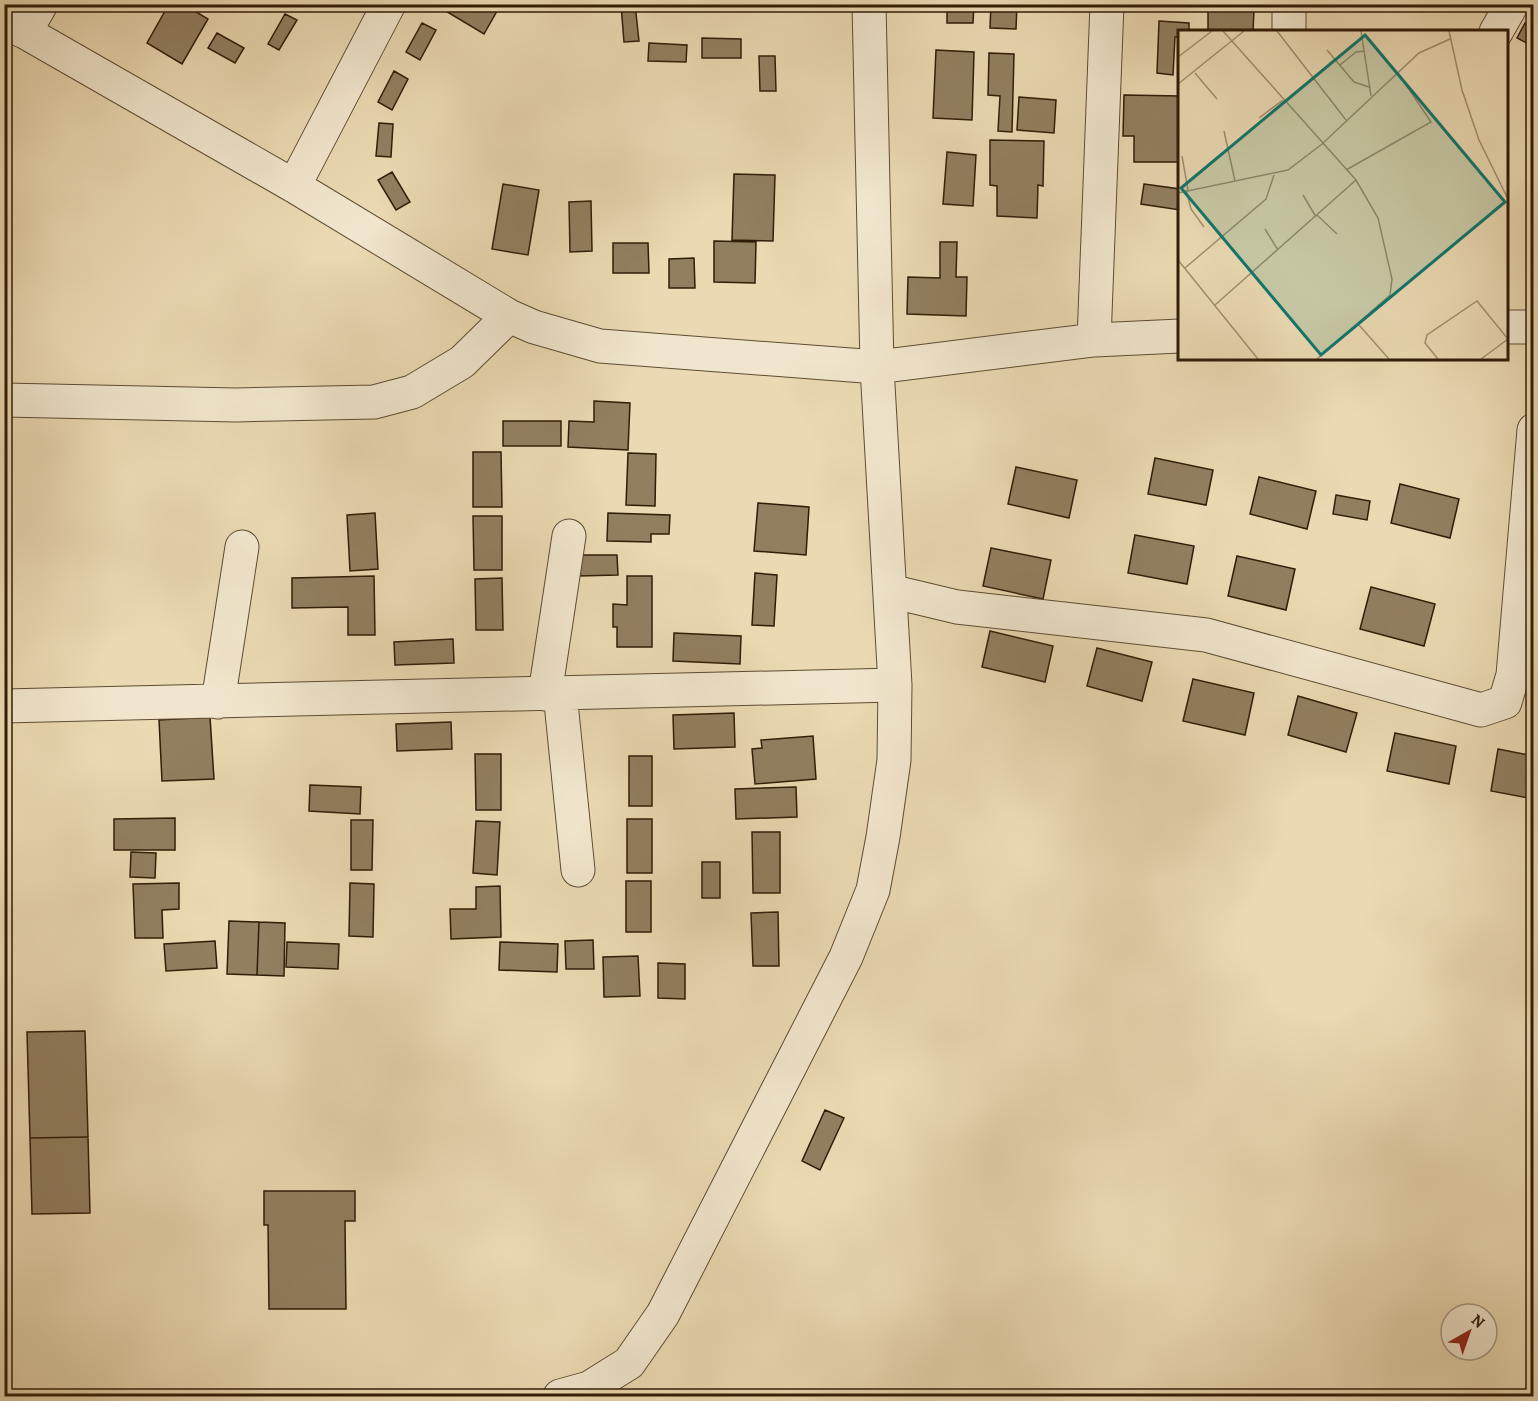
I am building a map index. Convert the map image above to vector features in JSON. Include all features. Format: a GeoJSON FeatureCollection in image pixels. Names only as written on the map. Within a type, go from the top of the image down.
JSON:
{"type":"FeatureCollection","features":[{"type":"Feature","properties":{"kind":"street"},"geometry":{"type":"LineString","coordinates":[[41,4],[12,32],[294,186],[509,316],[534,327],[600,346],[877,367],[1094,340],[1178,336]]}},
{"type":"Feature","properties":{"kind":"street"},"geometry":{"type":"LineString","coordinates":[[294,186],[389,4]]}},
{"type":"Feature","properties":{"kind":"street"},"geometry":{"type":"LineString","coordinates":[[560,1396],[589,1388],[629,1363],[663,1314],[846,957],[873,890],[894,760],[896,685],[877,367],[869,4]]}},
{"type":"Feature","properties":{"kind":"street"},"geometry":{"type":"LineString","coordinates":[[1094,340],[1107,4]]}},
{"type":"Feature","properties":{"kind":"street"},"geometry":{"type":"LineString","coordinates":[[1289,4],[1289,30]]}},
{"type":"Feature","properties":{"kind":"street"},"geometry":{"type":"LineString","coordinates":[[1497,30],[1512,4]]}},
{"type":"Feature","properties":{"kind":"street"},"geometry":{"type":"LineString","coordinates":[[4,400],[236,405],[374,402],[412,392],[462,362],[509,316]]}},
{"type":"Feature","properties":{"kind":"street"},"geometry":{"type":"LineString","coordinates":[[1508,327],[1533,327]]}},
{"type":"Feature","properties":{"kind":"street"},"geometry":{"type":"LineString","coordinates":[[890,591],[957,607],[1206,635],[1481,710],[1505,702],[1513,675],[1533,430]]}},
{"type":"Feature","properties":{"kind":"street"},"geometry":{"type":"LineString","coordinates":[[569,536],[552,693],[578,870]]}},
{"type":"Feature","properties":{"kind":"street"},"geometry":{"type":"LineString","coordinates":[[218,702],[242,547]]}},
{"type":"Feature","properties":{"kind":"street"},"geometry":{"type":"LineString","coordinates":[[4,706],[896,685]]}},
{"type":"Feature","properties":{"kind":"building"},"geometry":{"type":"Polygon","coordinates":[[[169,4],[183,4],[208,19],[182,64],[147,43],[169,4]]]}},
{"type":"Feature","properties":{"kind":"building"},"geometry":{"type":"Polygon","coordinates":[[[434,4],[448,4],[444,10],[434,4]]]}},
{"type":"Feature","properties":{"kind":"building"},"geometry":{"type":"Polygon","coordinates":[[[448,4],[501,4],[484,34],[444,10],[448,4]]]}},
{"type":"Feature","properties":{"kind":"building"},"geometry":{"type":"Polygon","coordinates":[[[635,4],[639,41],[624,42],[621,5],[635,4]]]}},
{"type":"Feature","properties":{"kind":"building"},"geometry":{"type":"Polygon","coordinates":[[[947,4],[974,4],[973,23],[947,23],[947,4]]]}},
{"type":"Feature","properties":{"kind":"building"},"geometry":{"type":"Polygon","coordinates":[[[991,4],[1017,4],[1016,29],[990,28],[991,4]]]}},
{"type":"Feature","properties":{"kind":"building"},"geometry":{"type":"Polygon","coordinates":[[[1208,9],[1254,9],[1253,30],[1208,30],[1208,9]]]}},
{"type":"Feature","properties":{"kind":"building"},"geometry":{"type":"Polygon","coordinates":[[[285,14],[297,20],[279,50],[268,44],[285,14]]]}},
{"type":"Feature","properties":{"kind":"building"},"geometry":{"type":"Polygon","coordinates":[[[1159,21],[1189,23],[1189,30],[1178,30],[1178,37],[1175,37],[1173,75],[1157,73],[1159,21]]]}},
{"type":"Feature","properties":{"kind":"building"},"geometry":{"type":"Polygon","coordinates":[[[422,23],[436,30],[420,60],[406,52],[422,23]]]}},
{"type":"Feature","properties":{"kind":"building"},"geometry":{"type":"Polygon","coordinates":[[[1525,23],[1534,28],[1534,47],[1517,38],[1525,23]]]}},
{"type":"Feature","properties":{"kind":"building"},"geometry":{"type":"Polygon","coordinates":[[[217,33],[244,48],[235,63],[208,48],[217,33]]]}},
{"type":"Feature","properties":{"kind":"building"},"geometry":{"type":"Polygon","coordinates":[[[702,38],[741,39],[741,58],[702,58],[702,38]]]}},
{"type":"Feature","properties":{"kind":"building"},"geometry":{"type":"Polygon","coordinates":[[[649,43],[687,45],[686,62],[648,61],[649,43]]]}},
{"type":"Feature","properties":{"kind":"building"},"geometry":{"type":"Polygon","coordinates":[[[936,50],[974,52],[972,120],[933,118],[936,50]]]}},
{"type":"Feature","properties":{"kind":"building"},"geometry":{"type":"Polygon","coordinates":[[[989,53],[1014,54],[1012,132],[998,131],[1000,96],[988,95],[989,53]]]}},
{"type":"Feature","properties":{"kind":"building"},"geometry":{"type":"Polygon","coordinates":[[[759,56],[775,56],[776,91],[760,91],[759,56]]]}},
{"type":"Feature","properties":{"kind":"building"},"geometry":{"type":"Polygon","coordinates":[[[394,71],[408,79],[392,110],[378,102],[394,71]]]}},
{"type":"Feature","properties":{"kind":"building"},"geometry":{"type":"Polygon","coordinates":[[[1124,95],[1178,96],[1178,162],[1134,162],[1134,136],[1123,136],[1124,95]]]}},
{"type":"Feature","properties":{"kind":"building"},"geometry":{"type":"Polygon","coordinates":[[[1019,97],[1056,100],[1054,133],[1017,130],[1019,97]]]}},
{"type":"Feature","properties":{"kind":"building"},"geometry":{"type":"Polygon","coordinates":[[[379,123],[393,124],[391,157],[376,156],[379,123]]]}},
{"type":"Feature","properties":{"kind":"building"},"geometry":{"type":"Polygon","coordinates":[[[990,140],[1044,141],[1043,186],[1038,185],[1037,218],[997,216],[997,186],[990,185],[990,140]]]}},
{"type":"Feature","properties":{"kind":"building"},"geometry":{"type":"Polygon","coordinates":[[[947,152],[976,155],[973,206],[943,204],[947,152]]]}},
{"type":"Feature","properties":{"kind":"building"},"geometry":{"type":"Polygon","coordinates":[[[392,172],[410,202],[396,210],[378,180],[392,172]]]}},
{"type":"Feature","properties":{"kind":"building"},"geometry":{"type":"Polygon","coordinates":[[[734,174],[775,175],[773,241],[732,240],[734,174]]]}},
{"type":"Feature","properties":{"kind":"building"},"geometry":{"type":"Polygon","coordinates":[[[503,184],[539,190],[528,255],[492,249],[503,184]]]}},
{"type":"Feature","properties":{"kind":"building"},"geometry":{"type":"Polygon","coordinates":[[[1144,184],[1178,189],[1178,210],[1141,204],[1144,184]]]}},
{"type":"Feature","properties":{"kind":"building"},"geometry":{"type":"Polygon","coordinates":[[[591,201],[592,251],[570,252],[569,202],[591,201]]]}},
{"type":"Feature","properties":{"kind":"building"},"geometry":{"type":"Polygon","coordinates":[[[714,241],[756,242],[755,283],[714,282],[714,241]]]}},
{"type":"Feature","properties":{"kind":"building"},"geometry":{"type":"Polygon","coordinates":[[[940,242],[957,242],[956,277],[967,277],[966,316],[907,314],[908,277],[940,278],[940,242]]]}},
{"type":"Feature","properties":{"kind":"building"},"geometry":{"type":"Polygon","coordinates":[[[613,243],[648,243],[649,273],[613,273],[613,243]]]}},
{"type":"Feature","properties":{"kind":"building"},"geometry":{"type":"Polygon","coordinates":[[[694,258],[695,288],[669,288],[669,259],[694,258]]]}},
{"type":"Feature","properties":{"kind":"building"},"geometry":{"type":"Polygon","coordinates":[[[594,401],[630,403],[628,450],[568,447],[569,421],[594,422],[594,401]]]}},
{"type":"Feature","properties":{"kind":"building"},"geometry":{"type":"Polygon","coordinates":[[[503,421],[561,421],[561,446],[503,446],[503,421]]]}},
{"type":"Feature","properties":{"kind":"building"},"geometry":{"type":"Polygon","coordinates":[[[473,452],[501,452],[502,507],[473,507],[473,452]]]}},
{"type":"Feature","properties":{"kind":"building"},"geometry":{"type":"Polygon","coordinates":[[[628,453],[656,454],[655,506],[626,505],[628,453]]]}},
{"type":"Feature","properties":{"kind":"building"},"geometry":{"type":"Polygon","coordinates":[[[1155,458],[1213,470],[1206,505],[1148,494],[1155,458]]]}},
{"type":"Feature","properties":{"kind":"building"},"geometry":{"type":"Polygon","coordinates":[[[1016,467],[1077,480],[1069,518],[1008,504],[1016,467]]]}},
{"type":"Feature","properties":{"kind":"building"},"geometry":{"type":"Polygon","coordinates":[[[1259,477],[1316,491],[1307,529],[1250,514],[1259,477]]]}},
{"type":"Feature","properties":{"kind":"building"},"geometry":{"type":"Polygon","coordinates":[[[1400,484],[1459,499],[1450,538],[1391,523],[1400,484]]]}},
{"type":"Feature","properties":{"kind":"building"},"geometry":{"type":"Polygon","coordinates":[[[1336,495],[1370,501],[1367,520],[1333,514],[1336,495]]]}},
{"type":"Feature","properties":{"kind":"building"},"geometry":{"type":"Polygon","coordinates":[[[758,503],[809,507],[806,555],[754,551],[758,503]]]}},
{"type":"Feature","properties":{"kind":"building"},"geometry":{"type":"Polygon","coordinates":[[[375,513],[378,569],[350,571],[347,515],[375,513]]]}},
{"type":"Feature","properties":{"kind":"building"},"geometry":{"type":"Polygon","coordinates":[[[608,513],[670,515],[669,534],[651,534],[651,542],[607,541],[608,513]]]}},
{"type":"Feature","properties":{"kind":"building"},"geometry":{"type":"Polygon","coordinates":[[[473,516],[502,516],[502,570],[474,570],[473,516]]]}},
{"type":"Feature","properties":{"kind":"building"},"geometry":{"type":"Polygon","coordinates":[[[1135,535],[1194,546],[1187,584],[1128,573],[1135,535]]]}},
{"type":"Feature","properties":{"kind":"building"},"geometry":{"type":"Polygon","coordinates":[[[991,548],[1051,560],[1043,599],[983,586],[991,548]]]}},
{"type":"Feature","properties":{"kind":"building"},"geometry":{"type":"Polygon","coordinates":[[[577,555],[617,555],[618,575],[578,576],[577,555]]]}},
{"type":"Feature","properties":{"kind":"building"},"geometry":{"type":"Polygon","coordinates":[[[1237,556],[1295,569],[1286,610],[1228,596],[1237,556]]]}},
{"type":"Feature","properties":{"kind":"building"},"geometry":{"type":"Polygon","coordinates":[[[755,573],[777,575],[774,626],[752,625],[755,573]]]}},
{"type":"Feature","properties":{"kind":"building"},"geometry":{"type":"Polygon","coordinates":[[[374,576],[375,635],[348,635],[348,607],[292,608],[292,578],[374,576]]]}},
{"type":"Feature","properties":{"kind":"building"},"geometry":{"type":"Polygon","coordinates":[[[627,576],[652,576],[652,647],[617,647],[617,627],[613,627],[613,604],[627,605],[627,576]]]}},
{"type":"Feature","properties":{"kind":"building"},"geometry":{"type":"Polygon","coordinates":[[[502,578],[503,630],[476,630],[475,579],[502,578]]]}},
{"type":"Feature","properties":{"kind":"building"},"geometry":{"type":"Polygon","coordinates":[[[1371,587],[1435,604],[1424,646],[1360,629],[1371,587]]]}},
{"type":"Feature","properties":{"kind":"building"},"geometry":{"type":"Polygon","coordinates":[[[1534,628],[1534,671],[1522,668],[1534,628]]]}},
{"type":"Feature","properties":{"kind":"building"},"geometry":{"type":"Polygon","coordinates":[[[990,631],[1053,646],[1045,682],[982,667],[990,631]]]}},
{"type":"Feature","properties":{"kind":"building"},"geometry":{"type":"Polygon","coordinates":[[[674,633],[741,636],[740,664],[673,661],[674,633]]]}},
{"type":"Feature","properties":{"kind":"building"},"geometry":{"type":"Polygon","coordinates":[[[453,639],[454,663],[395,665],[394,642],[453,639]]]}},
{"type":"Feature","properties":{"kind":"building"},"geometry":{"type":"Polygon","coordinates":[[[1097,648],[1152,662],[1142,701],[1087,686],[1097,648]]]}},
{"type":"Feature","properties":{"kind":"building"},"geometry":{"type":"Polygon","coordinates":[[[1193,679],[1254,693],[1245,735],[1183,721],[1193,679]]]}},
{"type":"Feature","properties":{"kind":"building"},"geometry":{"type":"Polygon","coordinates":[[[1298,696],[1357,713],[1346,752],[1288,735],[1298,696]]]}},
{"type":"Feature","properties":{"kind":"building"},"geometry":{"type":"Polygon","coordinates":[[[734,713],[735,747],[674,749],[673,715],[734,713]]]}},
{"type":"Feature","properties":{"kind":"building"},"geometry":{"type":"Polygon","coordinates":[[[210,717],[214,779],[162,781],[159,720],[210,717]]]}},
{"type":"Feature","properties":{"kind":"building"},"geometry":{"type":"Polygon","coordinates":[[[451,722],[452,749],[397,751],[396,724],[451,722]]]}},
{"type":"Feature","properties":{"kind":"building"},"geometry":{"type":"Polygon","coordinates":[[[1395,733],[1456,746],[1449,784],[1387,771],[1395,733]]]}},
{"type":"Feature","properties":{"kind":"building"},"geometry":{"type":"Polygon","coordinates":[[[813,736],[816,779],[755,784],[752,749],[762,748],[761,740],[813,736]]]}},
{"type":"Feature","properties":{"kind":"building"},"geometry":{"type":"Polygon","coordinates":[[[1498,749],[1534,756],[1534,799],[1491,791],[1498,749]]]}},
{"type":"Feature","properties":{"kind":"building"},"geometry":{"type":"Polygon","coordinates":[[[475,754],[501,754],[501,810],[476,810],[475,754]]]}},
{"type":"Feature","properties":{"kind":"building"},"geometry":{"type":"Polygon","coordinates":[[[629,756],[652,756],[652,806],[629,806],[629,756]]]}},
{"type":"Feature","properties":{"kind":"building"},"geometry":{"type":"Polygon","coordinates":[[[310,785],[361,787],[360,814],[309,811],[310,785]]]}},
{"type":"Feature","properties":{"kind":"building"},"geometry":{"type":"Polygon","coordinates":[[[796,787],[797,817],[736,819],[735,789],[796,787]]]}},
{"type":"Feature","properties":{"kind":"building"},"geometry":{"type":"Polygon","coordinates":[[[175,818],[175,850],[114,850],[114,819],[175,818]]]}},
{"type":"Feature","properties":{"kind":"building"},"geometry":{"type":"Polygon","coordinates":[[[627,819],[652,819],[652,873],[627,873],[627,819]]]}},
{"type":"Feature","properties":{"kind":"building"},"geometry":{"type":"Polygon","coordinates":[[[351,820],[373,820],[372,870],[351,870],[351,820]]]}},
{"type":"Feature","properties":{"kind":"building"},"geometry":{"type":"Polygon","coordinates":[[[476,821],[500,822],[497,875],[473,873],[476,821]]]}},
{"type":"Feature","properties":{"kind":"building"},"geometry":{"type":"Polygon","coordinates":[[[752,832],[780,832],[780,893],[753,893],[752,832]]]}},
{"type":"Feature","properties":{"kind":"building"},"geometry":{"type":"Polygon","coordinates":[[[131,852],[156,853],[155,878],[130,877],[131,852]]]}},
{"type":"Feature","properties":{"kind":"building"},"geometry":{"type":"Polygon","coordinates":[[[702,862],[720,862],[720,898],[702,898],[702,862]]]}},
{"type":"Feature","properties":{"kind":"building"},"geometry":{"type":"Polygon","coordinates":[[[626,881],[651,881],[651,932],[626,932],[626,881]]]}},
{"type":"Feature","properties":{"kind":"building"},"geometry":{"type":"Polygon","coordinates":[[[179,883],[179,909],[162,910],[163,938],[135,938],[133,884],[179,883]]]}},
{"type":"Feature","properties":{"kind":"building"},"geometry":{"type":"Polygon","coordinates":[[[350,883],[374,884],[373,937],[349,936],[350,883]]]}},
{"type":"Feature","properties":{"kind":"building"},"geometry":{"type":"Polygon","coordinates":[[[500,886],[501,937],[451,939],[450,909],[476,909],[476,887],[500,886]]]}},
{"type":"Feature","properties":{"kind":"building"},"geometry":{"type":"Polygon","coordinates":[[[778,912],[779,966],[753,966],[751,913],[778,912]]]}},
{"type":"Feature","properties":{"kind":"building"},"geometry":{"type":"Polygon","coordinates":[[[229,921],[259,922],[257,975],[227,974],[229,921]]]}},
{"type":"Feature","properties":{"kind":"building"},"geometry":{"type":"Polygon","coordinates":[[[259,922],[285,923],[284,976],[257,975],[259,922]]]}},
{"type":"Feature","properties":{"kind":"building"},"geometry":{"type":"Polygon","coordinates":[[[593,940],[594,969],[566,969],[565,941],[593,940]]]}},
{"type":"Feature","properties":{"kind":"building"},"geometry":{"type":"Polygon","coordinates":[[[215,941],[217,968],[166,971],[164,944],[215,941]]]}},
{"type":"Feature","properties":{"kind":"building"},"geometry":{"type":"Polygon","coordinates":[[[287,942],[339,944],[338,969],[286,967],[287,942]]]}},
{"type":"Feature","properties":{"kind":"building"},"geometry":{"type":"Polygon","coordinates":[[[500,942],[558,944],[557,972],[499,970],[500,942]]]}},
{"type":"Feature","properties":{"kind":"building"},"geometry":{"type":"Polygon","coordinates":[[[638,956],[640,996],[604,997],[603,957],[638,956]]]}},
{"type":"Feature","properties":{"kind":"building"},"geometry":{"type":"Polygon","coordinates":[[[658,963],[685,964],[685,999],[658,998],[658,963]]]}},
{"type":"Feature","properties":{"kind":"building"},"geometry":{"type":"Polygon","coordinates":[[[85,1031],[88,1137],[30,1138],[27,1032],[85,1031]]]}},
{"type":"Feature","properties":{"kind":"building"},"geometry":{"type":"Polygon","coordinates":[[[825,1110],[844,1118],[820,1170],[802,1161],[825,1110]]]}},
{"type":"Feature","properties":{"kind":"building"},"geometry":{"type":"Polygon","coordinates":[[[88,1137],[90,1213],[32,1214],[30,1138],[88,1137]]]}},
{"type":"Feature","properties":{"kind":"building"},"geometry":{"type":"Polygon","coordinates":[[[264,1191],[355,1191],[355,1221],[345,1221],[346,1309],[269,1309],[268,1225],[264,1225],[264,1191]]]}}]}
